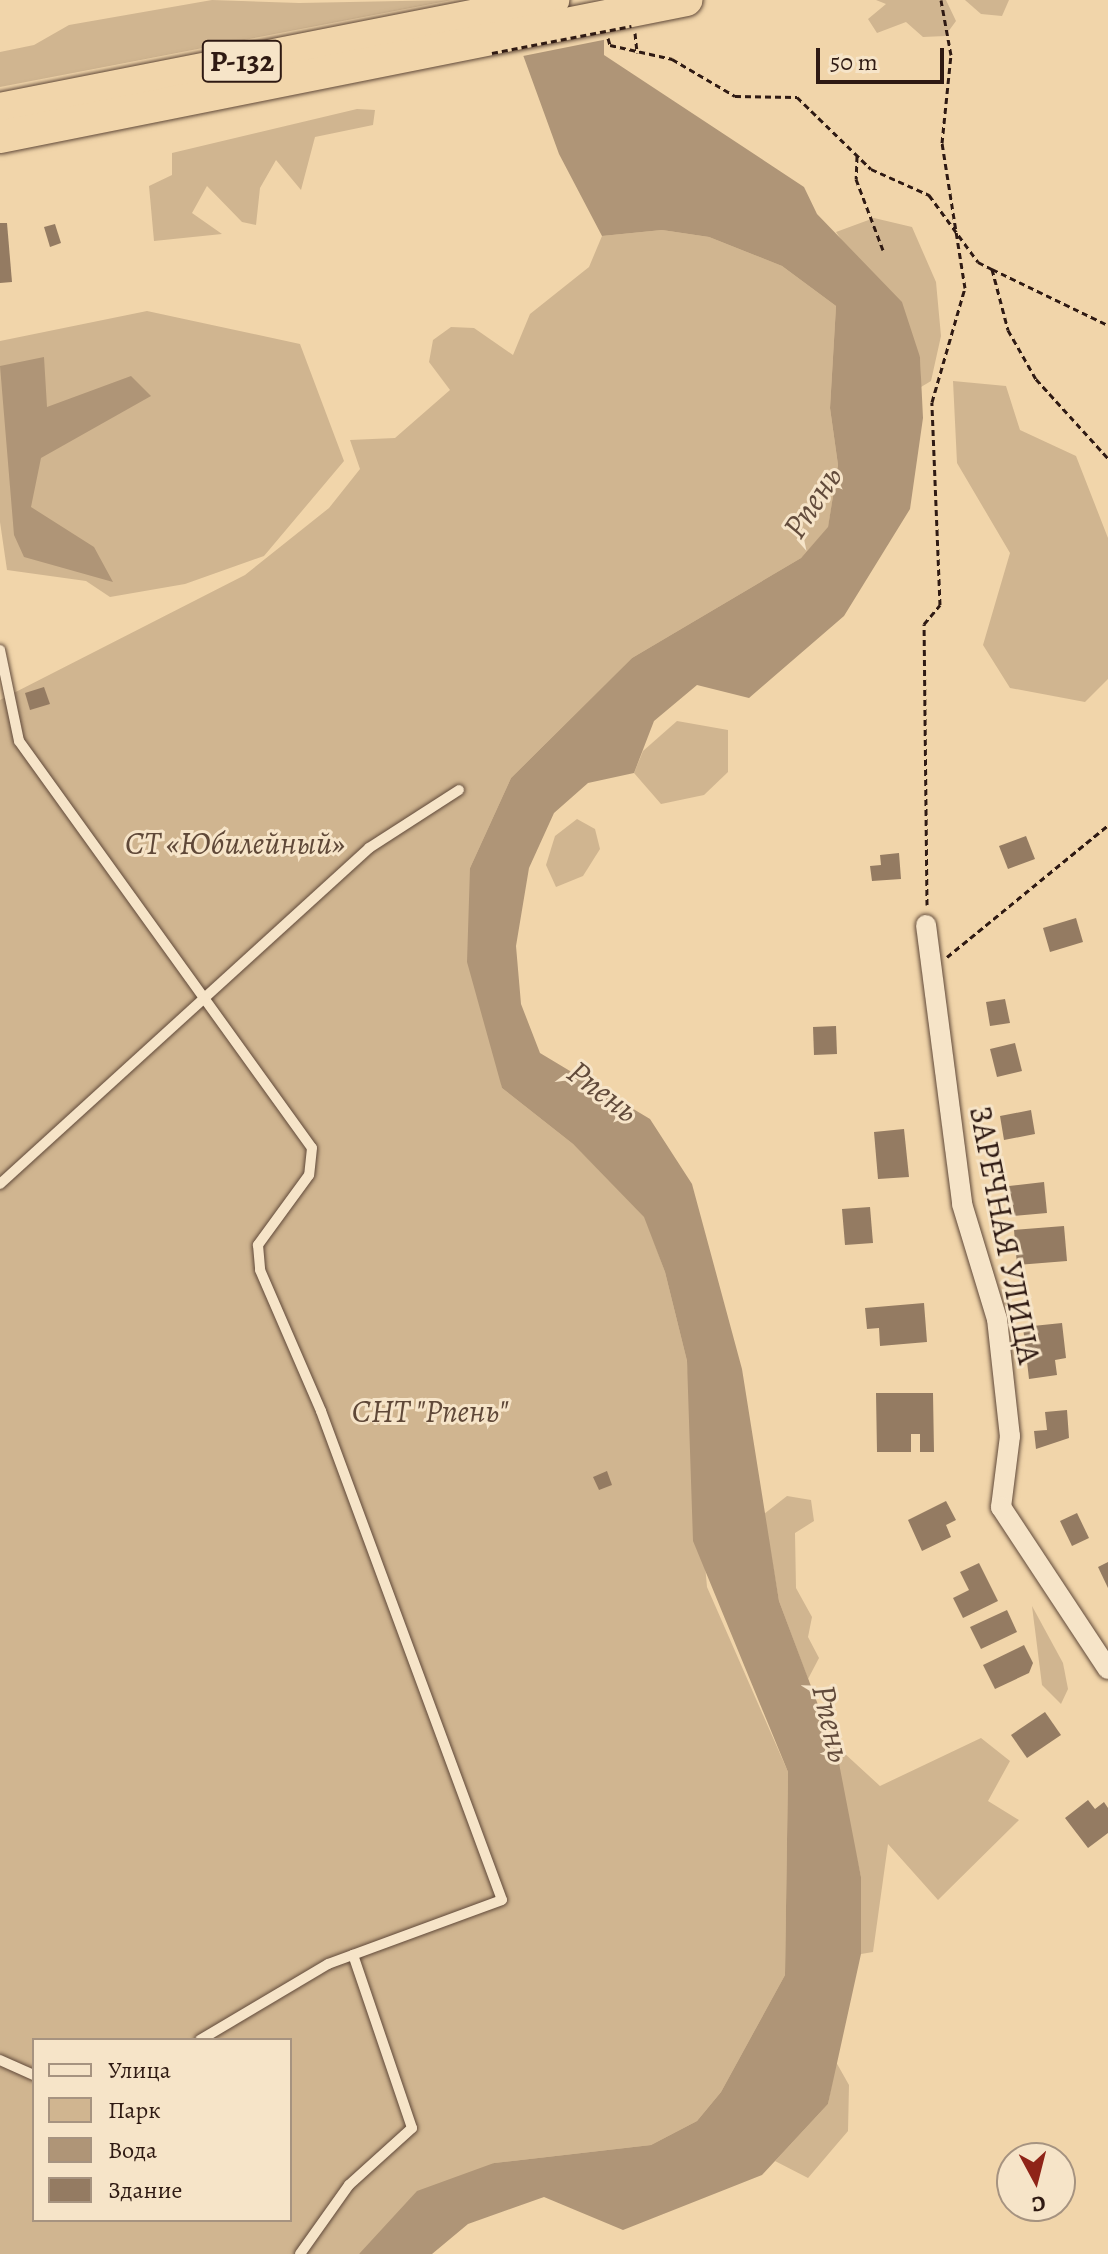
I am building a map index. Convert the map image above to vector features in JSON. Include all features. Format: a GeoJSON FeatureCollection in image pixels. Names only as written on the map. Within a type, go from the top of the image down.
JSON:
{"type":"FeatureCollection","features":[{"type":"Feature","properties":{"kind":"highway","name":"Р-132"},"geometry":{"type":"LineString","coordinates":[[0,137],[489,35],[553,0]]}},
{"type":"Feature","properties":{"kind":"highway","name":"Р-132"},"geometry":{"type":"LineString","coordinates":[[0,109],[489,35],[624,21],[686,0]]}},
{"type":"Feature","properties":{"kind":"street","name":"ЗАРЕЧНАЯ УЛИЦА"},"geometry":{"type":"LineString","coordinates":[[926,925],[962,1204],[997,1319],[1010,1436],[1001,1507],[1108,1669]]}},
{"type":"Feature","properties":{"kind":"lane"},"geometry":{"type":"LineString","coordinates":[[0,650],[19,741],[312,1148],[309,1175],[258,1245],[260,1270],[321,1411],[502,1900],[353,1955],[204,2038]]}},
{"type":"Feature","properties":{"kind":"lane"},"geometry":{"type":"LineString","coordinates":[[0,1184],[202,996],[275,939],[369,848],[459,790]]}},
{"type":"Feature","properties":{"kind":"lane"},"geometry":{"type":"LineString","coordinates":[[300,2254],[349,2185],[412,2128],[353,1955]]}},
{"type":"Feature","properties":{"kind":"lane"},"geometry":{"type":"LineString","coordinates":[[0,2060],[32,2074]]}},
{"type":"Feature","properties":{"kind":"path"},"geometry":{"type":"LineString","coordinates":[[926,925],[924,624],[940,605],[932,402],[965,288],[951,221],[942,143],[951,55],[941,0]]}},
{"type":"Feature","properties":{"kind":"path"},"geometry":{"type":"LineString","coordinates":[[489,35],[624,21]]}},
{"type":"Feature","properties":{"kind":"path"},"geometry":{"type":"LineString","coordinates":[[624,21],[637,53]]}},
{"type":"Feature","properties":{"kind":"path"},"geometry":{"type":"LineString","coordinates":[[624,21],[610,45],[672,59],[735,96],[797,97],[857,156],[897,186],[929,195],[951,221],[978,262],[1108,325]]}},
{"type":"Feature","properties":{"kind":"path"},"geometry":{"type":"LineString","coordinates":[[857,156],[856,179],[883,250]]}},
{"type":"Feature","properties":{"kind":"path"},"geometry":{"type":"LineString","coordinates":[[992,269],[1008,330],[1036,379],[1108,458]]}},
{"type":"Feature","properties":{"kind":"path"},"geometry":{"type":"LineString","coordinates":[[931,969],[1108,825]]}},
{"type":"Feature","properties":{"kind":"green space"},"geometry":{"type":"Polygon","coordinates":[[[212,0],[299,3],[452,0],[0,87],[0,52],[34,45],[69,25],[212,0]]]}},
{"type":"Feature","properties":{"kind":"green space"},"geometry":{"type":"Polygon","coordinates":[[[876,0],[946,0],[956,21],[945,36],[923,37],[906,22],[877,33],[868,19],[886,4],[876,0]]]}},
{"type":"Feature","properties":{"kind":"green space"},"geometry":{"type":"Polygon","coordinates":[[[965,0],[1009,0],[1002,16],[981,14],[965,0]]]}},
{"type":"Feature","properties":{"kind":"green space"},"geometry":{"type":"Polygon","coordinates":[[[357,109],[375,110],[373,125],[315,137],[301,190],[276,160],[260,188],[256,225],[242,222],[207,186],[192,213],[222,234],[154,241],[149,186],[172,175],[172,153],[357,109]]]}},
{"type":"Feature","properties":{"kind":"green space"},"geometry":{"type":"Polygon","coordinates":[[[874,218],[912,227],[936,282],[941,336],[931,381],[921,387],[920,357],[836,232],[874,218]]]}},
{"type":"Feature","properties":{"kind":"green space"},"geometry":{"type":"Polygon","coordinates":[[[662,230],[709,237],[782,266],[836,306],[830,408],[838,465],[828,528],[801,558],[632,658],[511,778],[470,868],[502,1088],[573,1144],[645,1217],[665,1272],[687,1361],[707,1587],[788,1772],[785,1975],[721,2092],[697,2121],[651,2145],[494,2163],[359,2254],[0,2254],[0,700],[245,575],[329,508],[360,469],[350,440],[395,438],[450,390],[429,362],[433,340],[451,327],[474,328],[513,355],[530,314],[589,267],[602,236],[662,230]]]}},
{"type":"Feature","properties":{"kind":"green space"},"geometry":{"type":"Polygon","coordinates":[[[147,311],[300,344],[344,461],[264,556],[185,584],[110,597],[86,581],[7,570],[0,522],[0,341],[147,311]]]}},
{"type":"Feature","properties":{"kind":"green space"},"geometry":{"type":"Polygon","coordinates":[[[953,381],[1006,386],[1020,430],[1076,456],[1108,538],[1108,679],[1085,702],[1010,688],[983,645],[1010,553],[957,463],[953,381]]]}},
{"type":"Feature","properties":{"kind":"green space"},"geometry":{"type":"Polygon","coordinates":[[[677,721],[728,730],[728,772],[704,795],[661,804],[634,773],[643,751],[677,721]]]}},
{"type":"Feature","properties":{"kind":"green space"},"geometry":{"type":"Polygon","coordinates":[[[577,819],[595,829],[600,849],[583,876],[556,887],[546,865],[555,836],[577,819]]]}},
{"type":"Feature","properties":{"kind":"green space"},"geometry":{"type":"Polygon","coordinates":[[[787,1496],[811,1500],[814,1521],[795,1533],[796,1588],[812,1617],[808,1637],[819,1658],[808,1679],[779,1601],[764,1514],[787,1496]]]}},
{"type":"Feature","properties":{"kind":"green space"},"geometry":{"type":"Polygon","coordinates":[[[1032,1606],[1063,1663],[1068,1689],[1061,1704],[1042,1685],[1032,1606]]]}},
{"type":"Feature","properties":{"kind":"green space"},"geometry":{"type":"Polygon","coordinates":[[[981,1738],[1010,1761],[988,1801],[1019,1820],[938,1900],[888,1844],[873,1952],[861,1954],[861,1877],[831,1741],[880,1786],[981,1738]]]}},
{"type":"Feature","properties":{"kind":"green space"},"geometry":{"type":"Polygon","coordinates":[[[836,2062],[849,2085],[848,2131],[808,2178],[775,2161],[828,2104],[836,2062]]]}},
{"type":"Feature","properties":{"kind":"water","name":"Рпень"},"geometry":{"type":"Polygon","coordinates":[[[503,0],[604,35],[604,55],[804,187],[817,214],[902,302],[920,357],[923,418],[910,509],[844,616],[749,698],[697,685],[654,721],[634,773],[588,783],[554,813],[529,868],[516,946],[521,1004],[540,1053],[650,1119],[692,1184],[742,1369],[779,1601],[838,1758],[861,1877],[861,1954],[828,2104],[762,2175],[623,2230],[544,2197],[468,2224],[432,2254],[359,2254],[417,2191],[494,2163],[651,2145],[697,2121],[721,2092],[785,1975],[788,1772],[693,1541],[687,1361],[665,1272],[644,1217],[573,1144],[502,1088],[467,962],[470,868],[511,778],[632,658],[801,558],[828,527],[838,465],[830,408],[836,306],[782,266],[709,237],[662,230],[602,236],[559,154],[503,0]]]}},
{"type":"Feature","properties":{"kind":"water"},"geometry":{"type":"Polygon","coordinates":[[[44,357],[47,407],[131,376],[151,396],[41,458],[31,507],[94,547],[113,582],[24,557],[14,535],[0,366],[44,357]]]}},
{"type":"Feature","properties":{"kind":"pier"},"geometry":{"type":"Polygon","coordinates":[[[499,0],[597,0],[608,39],[518,57],[499,0]]]}},
{"type":"Feature","properties":{"kind":"building"},"geometry":{"type":"Polygon","coordinates":[[[0,223],[7,223],[12,282],[0,283],[0,223]]]}},
{"type":"Feature","properties":{"kind":"building"},"geometry":{"type":"Polygon","coordinates":[[[55,224],[61,243],[50,247],[44,227],[55,224]]]}},
{"type":"Feature","properties":{"kind":"building"},"geometry":{"type":"Polygon","coordinates":[[[44,687],[50,704],[30,710],[25,693],[44,687]]]}},
{"type":"Feature","properties":{"kind":"building"},"geometry":{"type":"Polygon","coordinates":[[[1026,836],[1035,859],[1008,869],[999,846],[1026,836]]]}},
{"type":"Feature","properties":{"kind":"building"},"geometry":{"type":"Polygon","coordinates":[[[899,853],[901,879],[872,881],[870,866],[881,865],[880,855],[899,853]]]}},
{"type":"Feature","properties":{"kind":"building"},"geometry":{"type":"Polygon","coordinates":[[[1076,918],[1083,942],[1050,952],[1043,928],[1076,918]]]}},
{"type":"Feature","properties":{"kind":"building"},"geometry":{"type":"Polygon","coordinates":[[[1005,999],[1010,1023],[990,1026],[986,1002],[1005,999]]]}},
{"type":"Feature","properties":{"kind":"building"},"geometry":{"type":"Polygon","coordinates":[[[836,1026],[837,1054],[814,1055],[813,1027],[836,1026]]]}},
{"type":"Feature","properties":{"kind":"building"},"geometry":{"type":"Polygon","coordinates":[[[1015,1043],[1022,1071],[997,1077],[990,1049],[1015,1043]]]}},
{"type":"Feature","properties":{"kind":"building"},"geometry":{"type":"Polygon","coordinates":[[[1031,1110],[1035,1134],[1004,1140],[1000,1116],[1031,1110]]]}},
{"type":"Feature","properties":{"kind":"building"},"geometry":{"type":"Polygon","coordinates":[[[904,1129],[909,1177],[878,1179],[874,1132],[904,1129]]]}},
{"type":"Feature","properties":{"kind":"building"},"geometry":{"type":"Polygon","coordinates":[[[1044,1182],[1047,1213],[1012,1216],[1009,1186],[1044,1182]]]}},
{"type":"Feature","properties":{"kind":"building"},"geometry":{"type":"Polygon","coordinates":[[[870,1207],[873,1243],[845,1245],[842,1209],[870,1207]]]}},
{"type":"Feature","properties":{"kind":"building"},"geometry":{"type":"Polygon","coordinates":[[[1064,1226],[1067,1261],[1017,1265],[1014,1230],[1064,1226]]]}},
{"type":"Feature","properties":{"kind":"building"},"geometry":{"type":"Polygon","coordinates":[[[924,1303],[927,1342],[880,1346],[879,1328],[867,1329],[865,1308],[924,1303]]]}},
{"type":"Feature","properties":{"kind":"building"},"geometry":{"type":"Polygon","coordinates":[[[1062,1323],[1066,1358],[1055,1360],[1057,1375],[1029,1379],[1023,1327],[1062,1323]]]}},
{"type":"Feature","properties":{"kind":"building"},"geometry":{"type":"Polygon","coordinates":[[[876,1393],[933,1393],[934,1452],[920,1452],[920,1434],[911,1434],[911,1452],[877,1452],[876,1393]]]}},
{"type":"Feature","properties":{"kind":"building"},"geometry":{"type":"Polygon","coordinates":[[[1067,1410],[1069,1438],[1036,1449],[1034,1431],[1047,1430],[1045,1412],[1067,1410]]]}},
{"type":"Feature","properties":{"kind":"building"},"geometry":{"type":"Polygon","coordinates":[[[607,1471],[612,1485],[599,1490],[593,1477],[607,1471]]]}},
{"type":"Feature","properties":{"kind":"building"},"geometry":{"type":"Polygon","coordinates":[[[946,1501],[956,1520],[946,1525],[951,1537],[922,1551],[908,1520],[946,1501]]]}},
{"type":"Feature","properties":{"kind":"building"},"geometry":{"type":"Polygon","coordinates":[[[1077,1513],[1089,1538],[1072,1546],[1060,1521],[1077,1513]]]}},
{"type":"Feature","properties":{"kind":"building"},"geometry":{"type":"Polygon","coordinates":[[[1108,1562],[1108,1588],[1098,1567],[1108,1562]]]}},
{"type":"Feature","properties":{"kind":"building"},"geometry":{"type":"Polygon","coordinates":[[[979,1563],[998,1601],[963,1618],[953,1598],[969,1590],[960,1572],[979,1563]]]}},
{"type":"Feature","properties":{"kind":"building"},"geometry":{"type":"Polygon","coordinates":[[[1007,1610],[1017,1632],[981,1649],[970,1627],[1007,1610]]]}},
{"type":"Feature","properties":{"kind":"building"},"geometry":{"type":"Polygon","coordinates":[[[1024,1645],[1033,1663],[1029,1673],[995,1689],[983,1665],[1024,1645]]]}},
{"type":"Feature","properties":{"kind":"building"},"geometry":{"type":"Polygon","coordinates":[[[1045,1712],[1061,1735],[1027,1758],[1011,1735],[1045,1712]]]}},
{"type":"Feature","properties":{"kind":"building"},"geometry":{"type":"Polygon","coordinates":[[[1088,1800],[1095,1809],[1104,1802],[1108,1808],[1108,1833],[1088,1848],[1065,1818],[1088,1800]]]}},
{"type":"Feature","properties":{"kind":"park label","name":"СТ «Юбилейный»"},"geometry":{"type":"Point","coordinates":[235,843]}},
{"type":"Feature","properties":{"kind":"park label","name":"СНТ \"Рпень\""},"geometry":{"type":"Point","coordinates":[430,1411]}}]}
